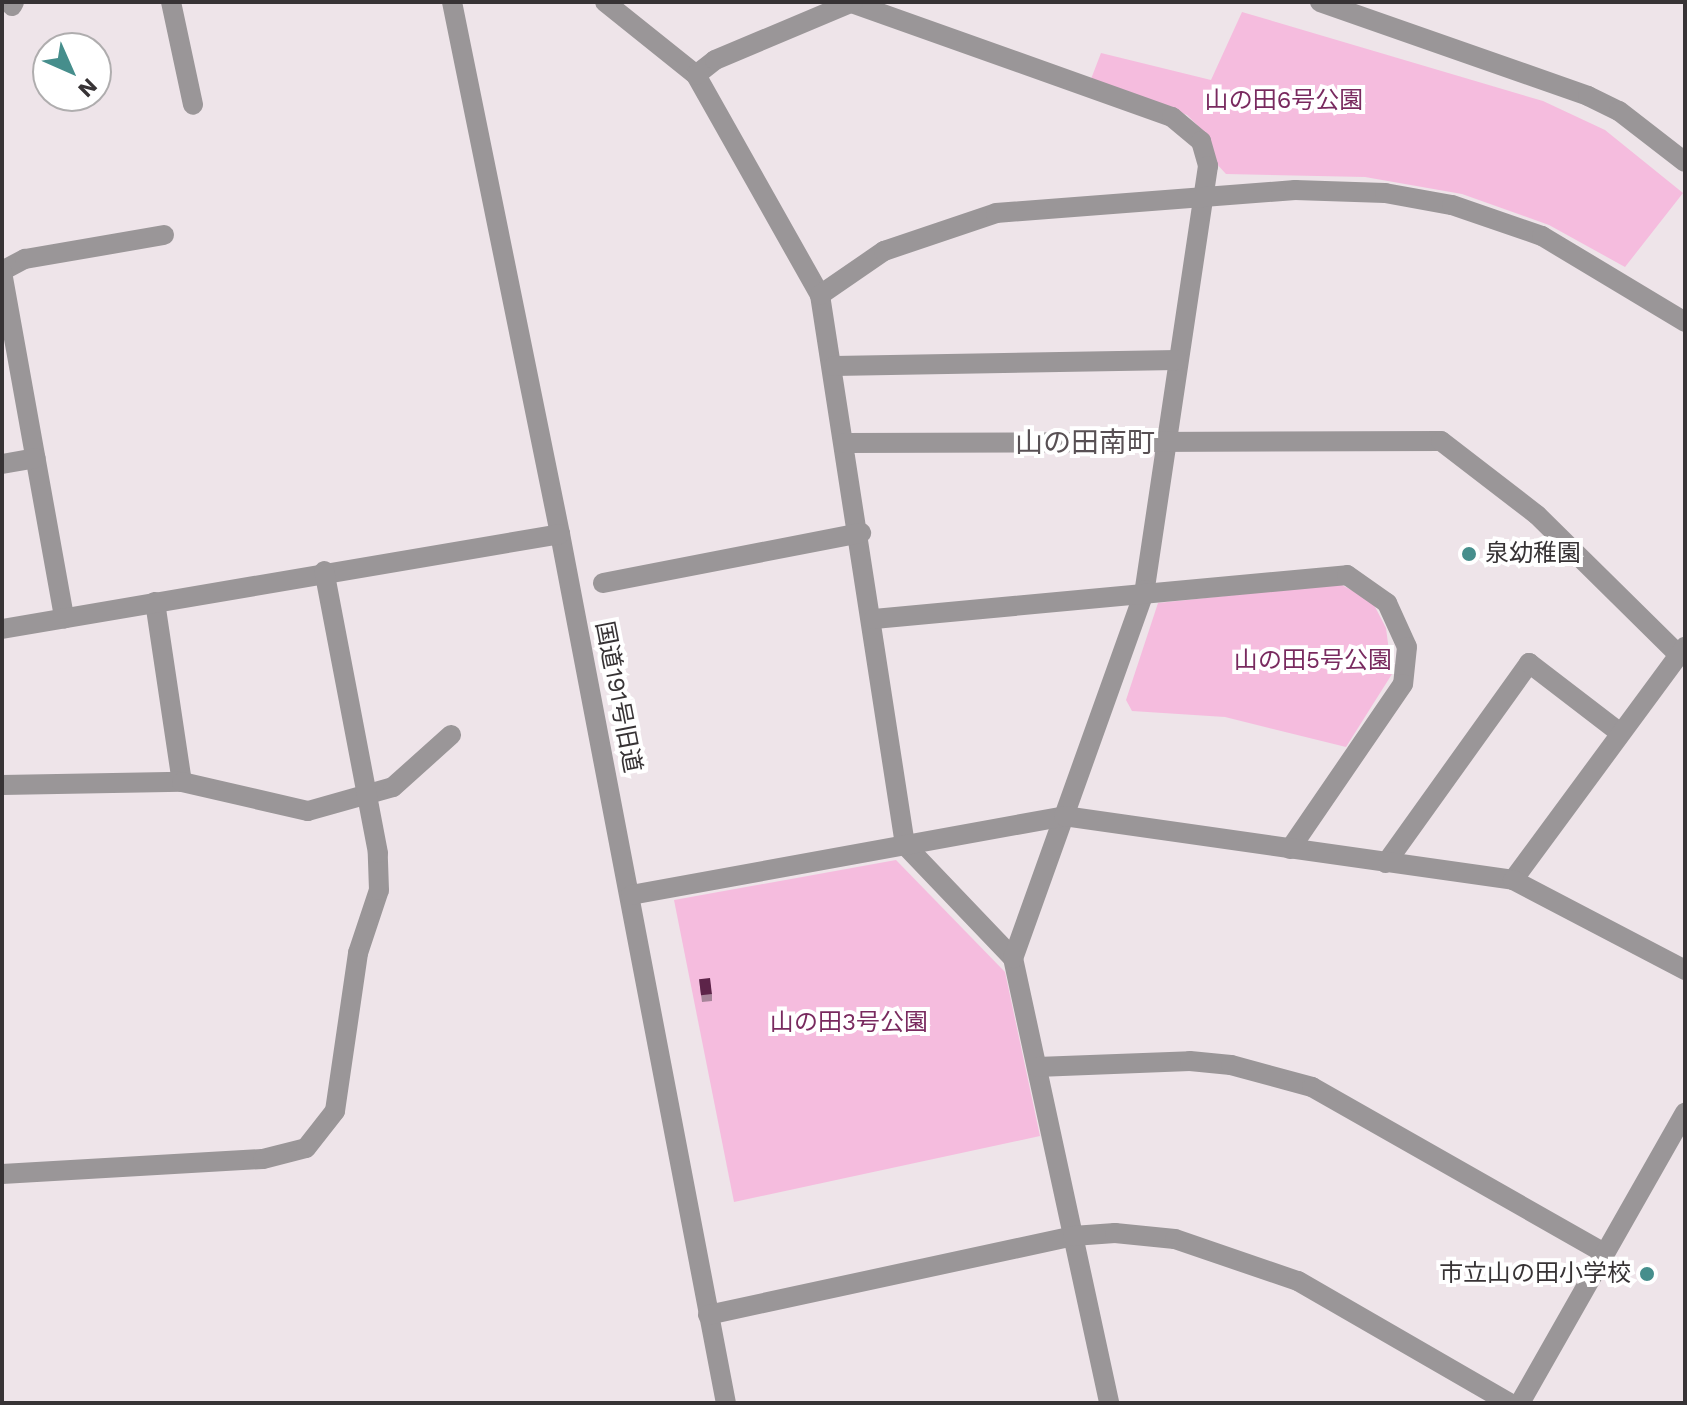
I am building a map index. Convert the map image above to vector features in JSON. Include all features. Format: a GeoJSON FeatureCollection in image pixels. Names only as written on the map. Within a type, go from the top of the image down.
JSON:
{"type":"FeatureCollection","features":[{"type":"Feature","properties":{"kind":"street"},"geometry":{"type":"LineString","coordinates":[[171,2],[193,105]]}},
{"type":"Feature","properties":{"kind":"street","name":"国道191号旧道"},"geometry":{"type":"LineString","coordinates":[[452,2],[631,895],[726,1403]]}},
{"type":"Feature","properties":{"kind":"street"},"geometry":{"type":"LineString","coordinates":[[605,2],[696,75],[820,295],[861,533],[905,845],[1013,958],[1109,1403]]}},
{"type":"Feature","properties":{"kind":"street"},"geometry":{"type":"LineString","coordinates":[[696,75],[715,60],[851,2],[1172,117],[1193,132],[1205,152],[1208,181],[1177,360],[1169,440],[1145,590],[1013,958]]}},
{"type":"Feature","properties":{"kind":"street"},"geometry":{"type":"LineString","coordinates":[[1320,2],[1588,96],[1631,119],[1685,162]]}},
{"type":"Feature","properties":{"kind":"street"},"geometry":{"type":"LineString","coordinates":[[820,295],[884,251],[996,213],[1295,190],[1385,193],[1452,205],[1542,236],[1685,322]]}},
{"type":"Feature","properties":{"kind":"street"},"geometry":{"type":"LineString","coordinates":[[64,618],[2,271],[25,259],[164,235]]}},
{"type":"Feature","properties":{"kind":"street"},"geometry":{"type":"LineString","coordinates":[[834,366],[1177,360]]}},
{"type":"Feature","properties":{"kind":"street"},"geometry":{"type":"LineString","coordinates":[[845,443],[1441,441],[1537,515],[1681,650],[1513,880]]}},
{"type":"Feature","properties":{"kind":"street"},"geometry":{"type":"LineString","coordinates":[[2,464],[35,458]]}},
{"type":"Feature","properties":{"kind":"street"},"geometry":{"type":"LineString","coordinates":[[603,583],[861,533]]}},
{"type":"Feature","properties":{"kind":"street"},"geometry":{"type":"LineString","coordinates":[[2,629],[324,571],[560,534]]}},
{"type":"Feature","properties":{"kind":"street"},"geometry":{"type":"LineString","coordinates":[[2,1174],[263,1159],[306,1148],[323,1130],[338,1099],[353,983],[379,890],[378,853],[324,571]]}},
{"type":"Feature","properties":{"kind":"street"},"geometry":{"type":"LineString","coordinates":[[874,619],[1145,590],[1347,575],[1387,603],[1407,647],[1403,684],[1290,849]]}},
{"type":"Feature","properties":{"kind":"street"},"geometry":{"type":"LineString","coordinates":[[155,602],[182,782]]}},
{"type":"Feature","properties":{"kind":"street"},"geometry":{"type":"LineString","coordinates":[[1386,863],[1529,663],[1619,732]]}},
{"type":"Feature","properties":{"kind":"street"},"geometry":{"type":"LineString","coordinates":[[2,785],[182,782],[308,811],[366,798],[393,787],[451,735]]}},
{"type":"Feature","properties":{"kind":"street"},"geometry":{"type":"LineString","coordinates":[[631,895],[1064,816],[1513,880],[1685,970]]}},
{"type":"Feature","properties":{"kind":"street"},"geometry":{"type":"LineString","coordinates":[[1037,1067],[1190,1061],[1246,1068],[1312,1087],[1604,1253]]}},
{"type":"Feature","properties":{"kind":"street"},"geometry":{"type":"LineString","coordinates":[[1520,1403],[1685,1113]]}},
{"type":"Feature","properties":{"kind":"street"},"geometry":{"type":"LineString","coordinates":[[708,1315],[1073,1236],[1115,1233],[1175,1239],[1277,1271],[1509,1403]]}},
{"type":"Feature","properties":{"kind":"green space","name":"山の田6号公園"},"geometry":{"type":"Polygon","coordinates":[[[1242,12],[1543,101],[1605,130],[1683,193],[1625,267],[1549,225],[1462,194],[1365,177],[1226,174],[1214,161],[1207,135],[1187,115],[1091,79],[1101,53],[1211,80],[1242,12]]]}},
{"type":"Feature","properties":{"kind":"green space","name":"山の田5号公園"},"geometry":{"type":"Polygon","coordinates":[[[1340,584],[1372,601],[1386,628],[1392,674],[1346,747],[1225,717],[1132,711],[1126,700],[1158,603],[1340,584]]]}},
{"type":"Feature","properties":{"kind":"green space","name":"山の田3号公園"},"geometry":{"type":"Polygon","coordinates":[[[896,860],[1005,972],[1040,1136],[734,1202],[674,900],[896,860]]]}},
{"type":"Feature","properties":{"kind":"building"},"geometry":{"type":"Polygon","coordinates":[[[710,978],[712,994],[701,995],[699,979],[710,978]]]}},
{"type":"Feature","properties":{"kind":"place","name":"泉幼稚園"},"geometry":{"type":"Point","coordinates":[1469,554]}},
{"type":"Feature","properties":{"kind":"place","name":"市立山の田小学校"},"geometry":{"type":"Point","coordinates":[1647,1274]}},
{"type":"Feature","properties":{"kind":"district","name":"山の田南町"},"geometry":{"type":"Point","coordinates":[1085,443]}}]}
